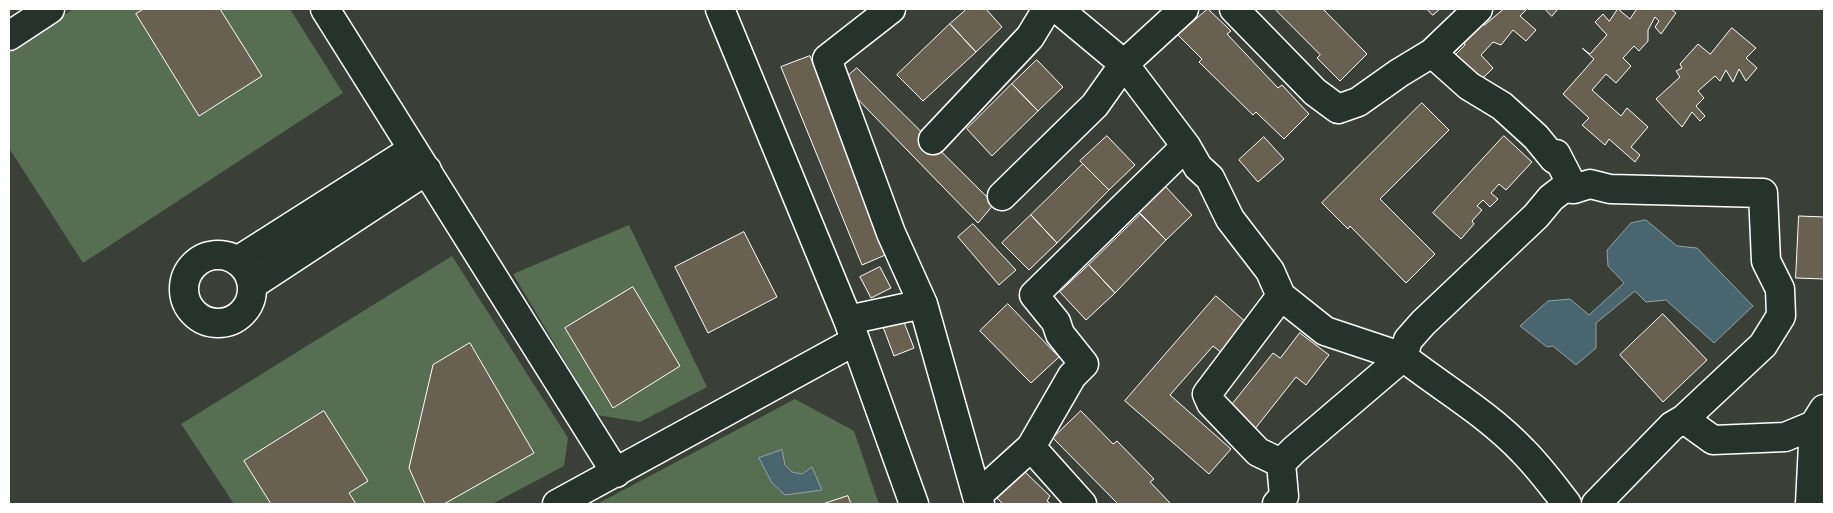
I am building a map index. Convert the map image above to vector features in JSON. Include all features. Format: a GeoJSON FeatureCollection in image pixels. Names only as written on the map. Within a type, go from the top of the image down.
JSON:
{"type":"FeatureCollection","features":[{"type":"Feature","properties":{"kind":"street"},"geometry":{"type":"LineString","coordinates":[[9,36],[50,9]]}},
{"type":"Feature","properties":{"kind":"street"},"geometry":{"type":"LineString","coordinates":[[325,9],[616,473]]}},
{"type":"Feature","properties":{"kind":"street"},"geometry":{"type":"LineString","coordinates":[[720,9],[852,330],[914,504]]}},
{"type":"Feature","properties":{"kind":"street"},"geometry":{"type":"LineString","coordinates":[[891,9],[827,59],[891,233],[923,304],[979,500],[1031,448],[1072,376],[1084,364],[1060,334],[1056,322],[1034,295],[1135,190],[1186,146]]}},
{"type":"Feature","properties":{"kind":"street"},"geometry":{"type":"LineString","coordinates":[[933,140],[1030,37],[1047,9]]}},
{"type":"Feature","properties":{"kind":"street"},"geometry":{"type":"LineString","coordinates":[[1058,9],[1124,64],[1186,146],[1198,167],[1210,178],[1230,219],[1270,271],[1281,296],[1325,330],[1402,357],[1469,404],[1523,450],[1567,504]]}},
{"type":"Feature","properties":{"kind":"street"},"geometry":{"type":"LineString","coordinates":[[1002,196],[1095,105],[1124,64],[1184,9]]}},
{"type":"Feature","properties":{"kind":"street"},"geometry":{"type":"LineString","coordinates":[[1234,9],[1316,92],[1338,109],[1358,102],[1399,73],[1432,53],[1478,9]]}},
{"type":"Feature","properties":{"kind":"street"},"geometry":{"type":"LineString","coordinates":[[1432,53],[1469,86],[1502,106],[1554,158],[1556,154],[1574,189]]}},
{"type":"Feature","properties":{"kind":"street"},"geometry":{"type":"LineString","coordinates":[[238,261],[420,160]]}},
{"type":"Feature","properties":{"kind":"street"},"geometry":{"type":"LineString","coordinates":[[252,285],[420,160]]}},
{"type":"Feature","properties":{"kind":"street"},"geometry":{"type":"LineString","coordinates":[[1281,463],[1402,357],[1408,340],[1423,323],[1536,216],[1551,198],[1564,188],[1574,189],[1590,184],[1610,189],[1763,193],[1766,261],[1780,289],[1781,316],[1764,345],[1684,419],[1672,426],[1596,504]]}},
{"type":"Feature","properties":{"kind":"street"},"geometry":{"type":"LineString","coordinates":[[215,255],[227,256],[238,261],[247,272],[252,285],[248,308],[230,322],[218,324],[207,322],[189,308],[185,297],[184,285],[194,264],[204,258],[215,255]]}},
{"type":"Feature","properties":{"kind":"street"},"geometry":{"type":"LineString","coordinates":[[1281,296],[1207,394],[1211,404],[1258,452],[1281,463]]}},
{"type":"Feature","properties":{"kind":"street"},"geometry":{"type":"LineString","coordinates":[[557,504],[616,473],[852,330],[923,304]]}},
{"type":"Feature","properties":{"kind":"street"},"geometry":{"type":"LineString","coordinates":[[1684,419],[1713,440],[1785,437],[1819,417]]}},
{"type":"Feature","properties":{"kind":"street"},"geometry":{"type":"LineString","coordinates":[[1810,504],[1819,417]]}},
{"type":"Feature","properties":{"kind":"street"},"geometry":{"type":"LineString","coordinates":[[1031,448],[1055,474],[1084,500]]}},
{"type":"Feature","properties":{"kind":"street"},"geometry":{"type":"LineString","coordinates":[[1277,504],[1284,496],[1281,463]]}},
{"type":"Feature","properties":{"kind":"green space"},"geometry":{"type":"Polygon","coordinates":[[[74,9],[290,9],[343,93],[83,263],[9,148],[9,50],[74,9]]]}},
{"type":"Feature","properties":{"kind":"green space"},"geometry":{"type":"Polygon","coordinates":[[[629,225],[707,387],[640,422],[597,415],[513,274],[629,225]]]}},
{"type":"Feature","properties":{"kind":"green space"},"geometry":{"type":"Polygon","coordinates":[[[452,256],[568,438],[564,466],[492,504],[234,504],[181,424],[452,256]]]}},
{"type":"Feature","properties":{"kind":"green space"},"geometry":{"type":"Polygon","coordinates":[[[795,399],[854,431],[879,504],[597,504],[795,399]]]}},
{"type":"Feature","properties":{"kind":"water"},"geometry":{"type":"Polygon","coordinates":[[[1646,220],[1677,246],[1697,248],[1753,306],[1714,343],[1666,300],[1646,302],[1635,291],[1596,323],[1596,348],[1576,365],[1553,346],[1547,347],[1520,326],[1548,301],[1570,299],[1589,315],[1624,283],[1608,266],[1607,250],[1631,223],[1646,220]]]}},
{"type":"Feature","properties":{"kind":"water"},"geometry":{"type":"Polygon","coordinates":[[[782,450],[785,465],[792,472],[802,474],[812,467],[822,490],[785,495],[772,483],[759,458],[782,450]]]}},
{"type":"Feature","properties":{"kind":"building"},"geometry":{"type":"Polygon","coordinates":[[[144,9],[220,9],[262,76],[199,116],[136,14],[144,9]]]}},
{"type":"Feature","properties":{"kind":"building"},"geometry":{"type":"Polygon","coordinates":[[[967,9],[986,9],[1002,27],[976,52],[950,24],[967,9]]]}},
{"type":"Feature","properties":{"kind":"building"},"geometry":{"type":"Polygon","coordinates":[[[1208,9],[1231,31],[1227,34],[1278,88],[1282,85],[1309,114],[1284,139],[1256,112],[1253,115],[1199,62],[1202,59],[1178,35],[1208,9]]]}},
{"type":"Feature","properties":{"kind":"building"},"geometry":{"type":"Polygon","coordinates":[[[1275,9],[1323,9],[1367,54],[1340,81],[1317,58],[1320,55],[1275,9]]]}},
{"type":"Feature","properties":{"kind":"building"},"geometry":{"type":"Polygon","coordinates":[[[1427,9],[1440,9],[1433,15],[1427,9]]]}},
{"type":"Feature","properties":{"kind":"building"},"geometry":{"type":"Polygon","coordinates":[[[1504,9],[1527,9],[1520,16],[1536,30],[1526,41],[1513,30],[1501,45],[1493,42],[1481,55],[1493,68],[1479,82],[1454,56],[1465,45],[1463,36],[1482,21],[1484,25],[1504,9]]]}},
{"type":"Feature","properties":{"kind":"building"},"geometry":{"type":"Polygon","coordinates":[[[1545,9],[1558,9],[1552,16],[1545,9]]]}},
{"type":"Feature","properties":{"kind":"building"},"geometry":{"type":"Polygon","coordinates":[[[1618,9],[1630,19],[1635,9],[1671,9],[1676,13],[1661,34],[1655,27],[1659,21],[1655,17],[1648,30],[1648,41],[1639,51],[1634,46],[1623,58],[1631,66],[1616,83],[1606,74],[1592,90],[1621,116],[1627,108],[1648,127],[1631,147],[1640,155],[1635,162],[1609,139],[1605,145],[1582,125],[1589,118],[1563,94],[1594,59],[1582,48],[1590,54],[1607,35],[1595,22],[1603,14],[1609,21],[1618,9]]]}},
{"type":"Feature","properties":{"kind":"building"},"geometry":{"type":"Polygon","coordinates":[[[950,24],[976,52],[923,101],[897,75],[950,24]]]}},
{"type":"Feature","properties":{"kind":"building"},"geometry":{"type":"Polygon","coordinates":[[[1732,28],[1756,48],[1746,58],[1757,68],[1746,81],[1739,69],[1733,82],[1726,70],[1720,81],[1715,76],[1698,91],[1704,98],[1696,106],[1705,116],[1700,121],[1692,112],[1682,127],[1656,99],[1680,77],[1676,71],[1682,68],[1680,64],[1698,44],[1710,54],[1732,28]]]}},
{"type":"Feature","properties":{"kind":"building"},"geometry":{"type":"Polygon","coordinates":[[[810,56],[890,253],[862,265],[781,67],[810,56]]]}},
{"type":"Feature","properties":{"kind":"building"},"geometry":{"type":"Polygon","coordinates":[[[1037,60],[1063,87],[1038,111],[1012,84],[1037,60]]]}},
{"type":"Feature","properties":{"kind":"building"},"geometry":{"type":"Polygon","coordinates":[[[857,68],[994,204],[978,223],[841,82],[857,68]]]}},
{"type":"Feature","properties":{"kind":"building"},"geometry":{"type":"Polygon","coordinates":[[[1012,84],[1038,111],[992,156],[967,129],[1012,84]]]}},
{"type":"Feature","properties":{"kind":"building"},"geometry":{"type":"Polygon","coordinates":[[[1422,103],[1449,130],[1380,199],[1435,254],[1406,283],[1350,226],[1348,229],[1322,203],[1422,103]]]}},
{"type":"Feature","properties":{"kind":"building"},"geometry":{"type":"Polygon","coordinates":[[[1107,136],[1135,165],[1109,190],[1080,161],[1107,136]]]}},
{"type":"Feature","properties":{"kind":"building"},"geometry":{"type":"Polygon","coordinates":[[[1504,136],[1532,162],[1506,190],[1499,184],[1491,193],[1498,199],[1490,207],[1483,200],[1477,206],[1482,210],[1472,221],[1474,224],[1461,239],[1433,213],[1504,136]]]}},
{"type":"Feature","properties":{"kind":"building"},"geometry":{"type":"Polygon","coordinates":[[[1264,137],[1284,159],[1258,182],[1239,160],[1264,137]]]}},
{"type":"Feature","properties":{"kind":"building"},"geometry":{"type":"Polygon","coordinates":[[[1083,164],[1109,190],[1057,243],[1031,215],[1083,164]]]}},
{"type":"Feature","properties":{"kind":"building"},"geometry":{"type":"Polygon","coordinates":[[[1165,186],[1192,215],[1166,240],[1138,212],[1165,186]]]}},
{"type":"Feature","properties":{"kind":"building"},"geometry":{"type":"Polygon","coordinates":[[[1141,214],[1166,240],[1115,293],[1089,265],[1141,214]]]}},
{"type":"Feature","properties":{"kind":"building"},"geometry":{"type":"Polygon","coordinates":[[[1031,215],[1057,243],[1029,270],[1002,243],[1031,215]]]}},
{"type":"Feature","properties":{"kind":"building"},"geometry":{"type":"Polygon","coordinates":[[[1799,216],[1824,217],[1824,279],[1796,278],[1799,216]]]}},
{"type":"Feature","properties":{"kind":"building"},"geometry":{"type":"Polygon","coordinates":[[[973,224],[1016,270],[999,285],[958,237],[973,224]]]}},
{"type":"Feature","properties":{"kind":"building"},"geometry":{"type":"Polygon","coordinates":[[[744,232],[777,297],[708,333],[675,267],[744,232]]]}},
{"type":"Feature","properties":{"kind":"building"},"geometry":{"type":"Polygon","coordinates":[[[1089,265],[1115,293],[1086,320],[1060,292],[1089,265]]]}},
{"type":"Feature","properties":{"kind":"building"},"geometry":{"type":"Polygon","coordinates":[[[880,267],[891,288],[871,298],[860,277],[880,267]]]}},
{"type":"Feature","properties":{"kind":"building"},"geometry":{"type":"Polygon","coordinates":[[[633,287],[680,366],[613,408],[565,328],[633,287]]]}},
{"type":"Feature","properties":{"kind":"building"},"geometry":{"type":"Polygon","coordinates":[[[1216,296],[1248,324],[1223,354],[1213,346],[1170,395],[1231,449],[1209,474],[1125,401],[1216,296]]]}},
{"type":"Feature","properties":{"kind":"building"},"geometry":{"type":"Polygon","coordinates":[[[1008,304],[1059,357],[1031,383],[980,331],[1008,304]]]}},
{"type":"Feature","properties":{"kind":"building"},"geometry":{"type":"Polygon","coordinates":[[[900,312],[914,348],[894,356],[880,319],[900,312]]]}},
{"type":"Feature","properties":{"kind":"building"},"geometry":{"type":"Polygon","coordinates":[[[1663,314],[1707,360],[1663,402],[1620,355],[1663,314]]]}},
{"type":"Feature","properties":{"kind":"building"},"geometry":{"type":"Polygon","coordinates":[[[1300,333],[1329,355],[1306,385],[1296,377],[1254,430],[1228,409],[1273,353],[1280,358],[1300,333]]]}},
{"type":"Feature","properties":{"kind":"building"},"geometry":{"type":"Polygon","coordinates":[[[470,343],[534,453],[444,504],[425,504],[409,468],[433,365],[470,343]]]}},
{"type":"Feature","properties":{"kind":"building"},"geometry":{"type":"Polygon","coordinates":[[[324,411],[368,481],[349,493],[356,504],[271,504],[244,461],[324,411]]]}},
{"type":"Feature","properties":{"kind":"building"},"geometry":{"type":"Polygon","coordinates":[[[1081,411],[1113,444],[1117,441],[1154,479],[1150,482],[1171,504],[1118,504],[1053,438],[1081,411]]]}},
{"type":"Feature","properties":{"kind":"building"},"geometry":{"type":"Polygon","coordinates":[[[1023,470],[1050,496],[1047,501],[1051,504],[1003,504],[995,496],[1023,470]]]}},
{"type":"Feature","properties":{"kind":"building"},"geometry":{"type":"Polygon","coordinates":[[[848,496],[851,504],[823,504],[848,496]]]}}]}
